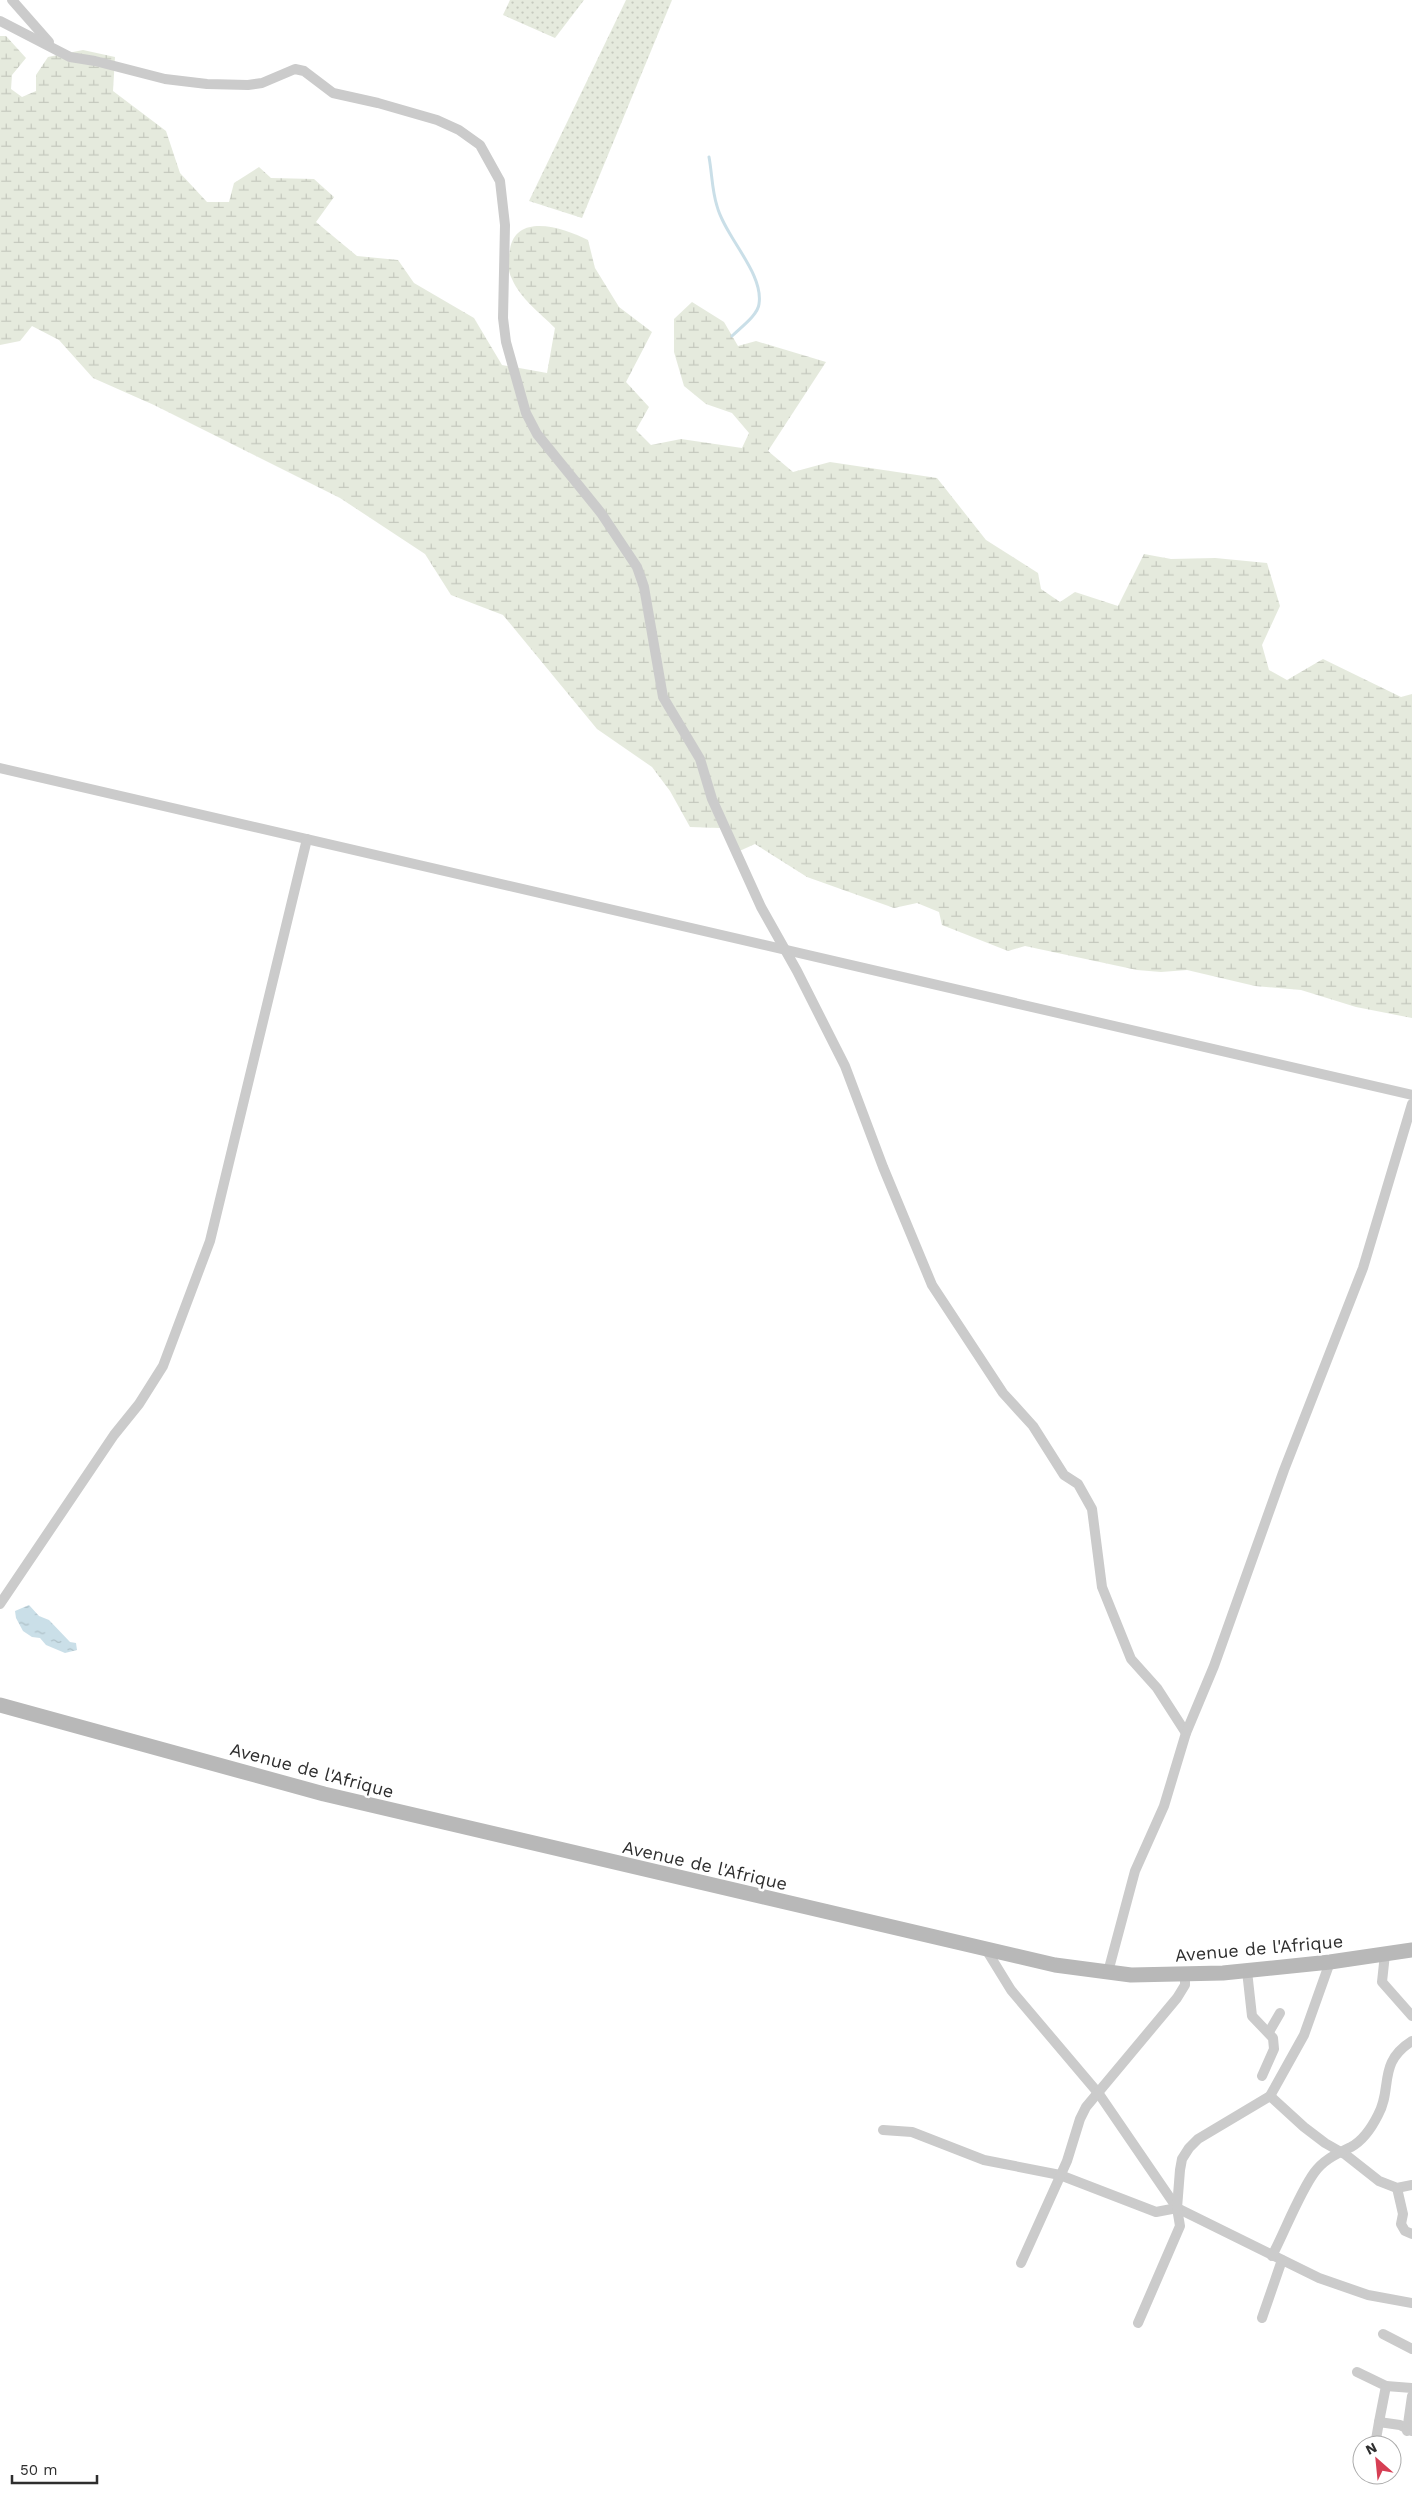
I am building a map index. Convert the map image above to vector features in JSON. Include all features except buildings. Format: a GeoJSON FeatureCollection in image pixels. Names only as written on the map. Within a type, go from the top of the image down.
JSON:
{"type":"FeatureCollection","features":[{"type":"Feature","properties":{"kind":"main road","name":"Avenue de l'Afrique"},"geometry":{"type":"LineString","coordinates":[[0,1705],[324,1794],[987,1951],[1055,1965],[1132,1975],[1185,1974],[1246,1971],[1330,1962],[1412,1950]]}},
{"type":"Feature","properties":{"kind":"street"},"geometry":{"type":"LineString","coordinates":[[12,0],[54,48]]}},
{"type":"Feature","properties":{"kind":"street"},"geometry":{"type":"LineString","coordinates":[[0,21],[70,57],[95,61],[165,79],[207,84],[255,84],[295,69],[304,71],[333,93],[378,103],[437,120],[459,130],[480,145],[500,181],[506,225],[503,318],[506,342],[526,413],[537,434],[601,513],[637,567],[644,586],[663,698],[700,759],[712,799],[761,908],[845,1066],[883,1167],[932,1285],[1003,1393],[1033,1426],[1064,1476],[1078,1484],[1092,1509],[1102,1587],[1130,1659],[1157,1688],[1186,1733]]}},
{"type":"Feature","properties":{"kind":"street"},"geometry":{"type":"LineString","coordinates":[[0,768],[1412,1096]]}},
{"type":"Feature","properties":{"kind":"street"},"geometry":{"type":"LineString","coordinates":[[0,1604],[114,1435],[139,1404],[163,1366],[194,1290],[210,1241],[307,839]]}},
{"type":"Feature","properties":{"kind":"street"},"geometry":{"type":"LineString","coordinates":[[1108,1972],[1135,1871],[1164,1806],[1186,1733],[1214,1666],[1284,1470],[1363,1268],[1412,1104]]}},
{"type":"Feature","properties":{"kind":"street"},"geometry":{"type":"LineString","coordinates":[[987,1951],[1011,1990],[1099,2094],[1177,2208],[1319,2278],[1368,2295],[1412,2303]]}},
{"type":"Feature","properties":{"kind":"street"},"geometry":{"type":"LineString","coordinates":[[1386,1954],[1382,1982],[1412,2016]]}},
{"type":"Feature","properties":{"kind":"street"},"geometry":{"type":"LineString","coordinates":[[1138,2323],[1180,2226],[1177,2208],[1182,2159],[1198,2139],[1270,2096],[1304,2034],[1330,1962]]}},
{"type":"Feature","properties":{"kind":"street"},"geometry":{"type":"LineString","coordinates":[[1246,1971],[1252,2016],[1273,2038],[1274,2049],[1262,2076]]}},
{"type":"Feature","properties":{"kind":"street"},"geometry":{"type":"LineString","coordinates":[[1021,2263],[1067,2161],[1080,2119],[1177,1998],[1184,1985],[1185,1974]]}},
{"type":"Feature","properties":{"kind":"street"},"geometry":{"type":"LineString","coordinates":[[1269,2032],[1280,2013]]}},
{"type":"Feature","properties":{"kind":"street"},"geometry":{"type":"LineString","coordinates":[[1272,2256],[1314,2173],[1330,2156],[1352,2147],[1363,2139],[1369,2131],[1383,2105],[1388,2070],[1399,2052],[1412,2041]]}},
{"type":"Feature","properties":{"kind":"street"},"geometry":{"type":"LineString","coordinates":[[1270,2096],[1304,2127],[1379,2181],[1397,2188],[1412,2185]]}},
{"type":"Feature","properties":{"kind":"street"},"geometry":{"type":"LineString","coordinates":[[883,2130],[912,2132],[984,2160],[1060,2176],[1156,2212],[1177,2208]]}},
{"type":"Feature","properties":{"kind":"street"},"geometry":{"type":"LineString","coordinates":[[1397,2188],[1404,2214],[1401,2224],[1405,2231],[1412,2234]]}},
{"type":"Feature","properties":{"kind":"street"},"geometry":{"type":"LineString","coordinates":[[1262,2318],[1282,2260]]}},
{"type":"Feature","properties":{"kind":"street"},"geometry":{"type":"LineString","coordinates":[[1384,2334],[1412,2349]]}},
{"type":"Feature","properties":{"kind":"street"},"geometry":{"type":"LineString","coordinates":[[1357,2372],[1386,2386],[1412,2388]]}},
{"type":"Feature","properties":{"kind":"street"},"geometry":{"type":"LineString","coordinates":[[1377,2435],[1386,2386]]}},
{"type":"Feature","properties":{"kind":"street"},"geometry":{"type":"LineString","coordinates":[[1379,2422],[1400,2425],[1410,2431],[1412,2396]]}},
{"type":"Feature","properties":{"kind":"green space"},"geometry":{"type":"Polygon","coordinates":[[[510,0],[584,0],[555,38],[503,15],[510,0]]]}},
{"type":"Feature","properties":{"kind":"green space"},"geometry":{"type":"Polygon","coordinates":[[[626,0],[672,0],[582,218],[529,201],[626,0]]]}},
{"type":"Feature","properties":{"kind":"green space"},"geometry":{"type":"Polygon","coordinates":[[[0,36],[6,36],[26,58],[12,75],[11,89],[22,97],[36,91],[36,75],[48,57],[83,50],[115,57],[113,91],[166,131],[180,173],[207,202],[229,202],[234,183],[259,167],[271,178],[314,179],[334,197],[316,222],[357,256],[398,260],[414,283],[474,318],[502,365],[547,373],[555,328],[525,299],[510,276],[509,257],[514,237],[522,230],[543,226],[568,231],[588,240],[595,268],[619,307],[652,332],[626,382],[649,407],[636,430],[651,445],[681,439],[742,448],[749,433],[732,413],[706,404],[684,386],[674,352],[674,319],[692,302],[724,322],[738,346],[756,341],[826,362],[768,451],[793,472],[830,462],[937,478],[986,540],[1038,573],[1041,589],[1060,602],[1075,592],[1118,606],[1144,554],[1171,559],[1215,558],[1267,563],[1280,606],[1262,645],[1269,670],[1287,680],[1323,659],[1401,697],[1412,694],[1412,1018],[1356,1007],[1301,990],[1255,986],[1187,970],[1161,972],[1137,970],[1025,946],[1008,951],[942,925],[939,912],[917,903],[894,908],[807,877],[755,844],[735,853],[720,828],[690,827],[670,791],[652,767],[597,729],[503,615],[451,595],[425,554],[340,498],[154,405],[93,378],[59,340],[32,326],[20,341],[0,345],[0,36]]]}},
{"type":"Feature","properties":{"kind":"water"},"geometry":{"type":"Polygon","coordinates":[[[29,1605],[39,1616],[49,1620],[70,1642],[76,1643],[77,1650],[65,1653],[46,1645],[40,1638],[32,1637],[23,1631],[16,1618],[15,1611],[29,1605]]]}},
{"type":"Feature","properties":{"kind":"waterway"},"geometry":{"type":"LineString","coordinates":[[709,157],[714,194],[721,218],[750,268],[759,292],[759,304],[755,313],[732,336]]}}]}
